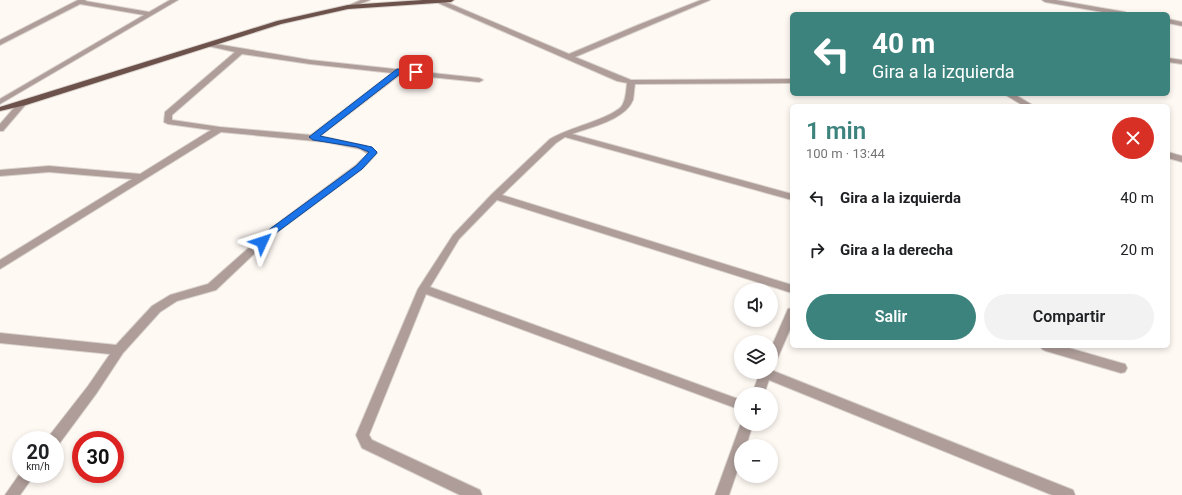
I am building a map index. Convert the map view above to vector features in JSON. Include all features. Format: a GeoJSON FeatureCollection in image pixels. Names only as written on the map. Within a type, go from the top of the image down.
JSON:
{"type":"FeatureCollection","features":[{"type":"Feature","properties":{"kind":"main road"},"geometry":{"type":"LineString","coordinates":[[0,109],[210,45],[279,22],[348,7],[451,0]]}},
{"type":"Feature","properties":{"kind":"street"},"geometry":{"type":"LineString","coordinates":[[0,102],[175,0]]}},
{"type":"Feature","properties":{"kind":"street"},"geometry":{"type":"LineString","coordinates":[[348,7],[367,0]]}},
{"type":"Feature","properties":{"kind":"street"},"geometry":{"type":"LineString","coordinates":[[569,57],[640,26],[707,0]]}},
{"type":"Feature","properties":{"kind":"street"},"geometry":{"type":"LineString","coordinates":[[1045,0],[1114,12]]}},
{"type":"Feature","properties":{"kind":"street"},"geometry":{"type":"LineString","coordinates":[[0,43],[81,1],[149,14]]}},
{"type":"Feature","properties":{"kind":"street"},"geometry":{"type":"LineString","coordinates":[[438,1],[620,79],[631,82],[790,81]]}},
{"type":"Feature","properties":{"kind":"street"},"geometry":{"type":"LineString","coordinates":[[1170,21],[1182,24]]}},
{"type":"Feature","properties":{"kind":"street"},"geometry":{"type":"LineString","coordinates":[[210,45],[343,66],[479,80]]}},
{"type":"Feature","properties":{"kind":"street"},"geometry":{"type":"LineString","coordinates":[[61,431],[92,390],[119,350],[156,309],[174,298],[212,288],[273,231],[359,167],[373,152],[358,145],[313,137],[219,129],[168,122],[168,114],[241,51]]}},
{"type":"Feature","properties":{"kind":"street"},"geometry":{"type":"LineString","coordinates":[[1170,60],[1182,62]]}},
{"type":"Feature","properties":{"kind":"street"},"geometry":{"type":"LineString","coordinates":[[313,137],[400,71]]}},
{"type":"Feature","properties":{"kind":"street"},"geometry":{"type":"LineString","coordinates":[[475,495],[367,444],[362,435],[392,360],[423,289],[456,237],[495,196],[553,141],[564,134],[615,115],[624,108],[629,99],[631,82]]}},
{"type":"Feature","properties":{"kind":"street"},"geometry":{"type":"LineString","coordinates":[[1012,96],[1026,104]]}},
{"type":"Feature","properties":{"kind":"street"},"geometry":{"type":"LineString","coordinates":[[0,129],[23,103]]}},
{"type":"Feature","properties":{"kind":"street"},"geometry":{"type":"LineString","coordinates":[[0,265],[219,129]]}},
{"type":"Feature","properties":{"kind":"street"},"geometry":{"type":"LineString","coordinates":[[564,134],[790,196]]}},
{"type":"Feature","properties":{"kind":"street"},"geometry":{"type":"LineString","coordinates":[[1170,156],[1182,159]]}},
{"type":"Feature","properties":{"kind":"street"},"geometry":{"type":"LineString","coordinates":[[0,173],[49,169],[143,177]]}},
{"type":"Feature","properties":{"kind":"street"},"geometry":{"type":"LineString","coordinates":[[495,196],[790,288]]}},
{"type":"Feature","properties":{"kind":"street"},"geometry":{"type":"LineString","coordinates":[[423,289],[734,402]]}},
{"type":"Feature","properties":{"kind":"street"},"geometry":{"type":"LineString","coordinates":[[778,345],[790,317]]}},
{"type":"Feature","properties":{"kind":"street"},"geometry":{"type":"LineString","coordinates":[[0,338],[119,350]]}},
{"type":"Feature","properties":{"kind":"street"},"geometry":{"type":"LineString","coordinates":[[1053,348],[1121,368]]}},
{"type":"Feature","properties":{"kind":"street"},"geometry":{"type":"LineString","coordinates":[[778,378],[1068,495]]}},
{"type":"Feature","properties":{"kind":"street"},"geometry":{"type":"LineString","coordinates":[[722,495],[745,431]]}},
{"type":"Feature","properties":{"kind":"street"},"geometry":{"type":"LineString","coordinates":[[12,495],[21,483]]}},
{"type":"Feature","properties":{"kind":"route"},"geometry":{"type":"LineString","coordinates":[[262,242],[273,231],[359,167],[373,152],[358,145],[313,137],[400,71],[416,72]]}}]}
